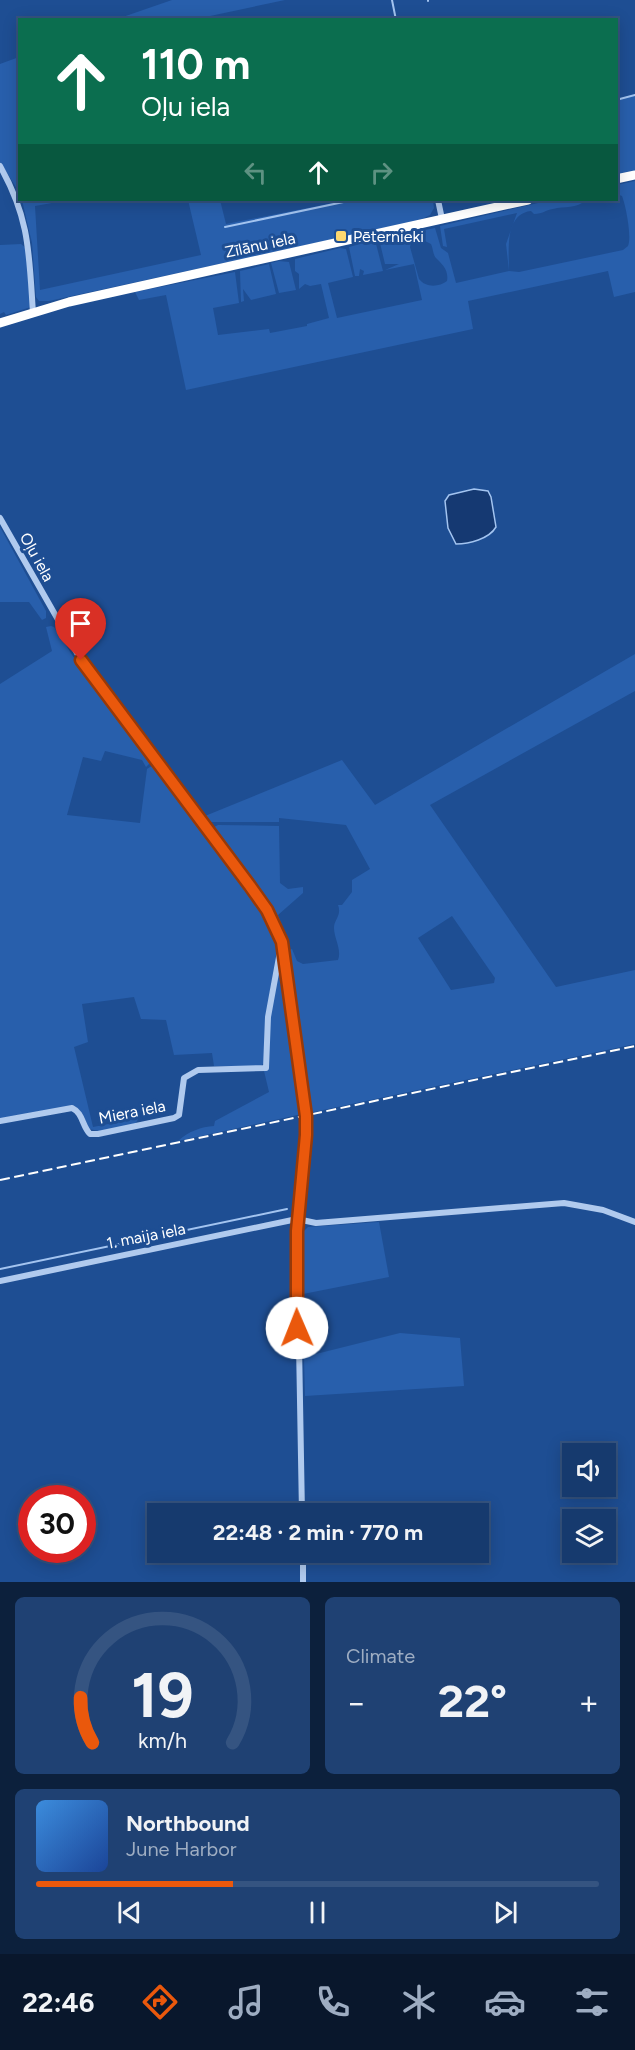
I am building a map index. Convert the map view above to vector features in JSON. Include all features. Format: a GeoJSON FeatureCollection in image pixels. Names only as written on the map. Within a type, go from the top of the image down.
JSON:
{"type":"FeatureCollection","features":[{"type":"Feature","properties":{"kind":"highway"},"geometry":{"type":"LineString","coordinates":[[618,179],[635,175]]}},
{"type":"Feature","properties":{"kind":"highway","name":"Zīlānu iela"},"geometry":{"type":"LineString","coordinates":[[0,323],[118,291],[523,201]]}},
{"type":"Feature","properties":{"kind":"street"},"geometry":{"type":"LineString","coordinates":[[0,166],[12,188],[26,224],[33,313]]}},
{"type":"Feature","properties":{"kind":"street"},"geometry":{"type":"LineString","coordinates":[[438,201],[442,219]]}},
{"type":"Feature","properties":{"kind":"street","name":"Oļu iela"},"geometry":{"type":"LineString","coordinates":[[0,518],[81,660],[250,886],[267,910],[282,942],[306,1121],[297,1219],[302,1503]]}},
{"type":"Feature","properties":{"kind":"street","name":"Miera iela"},"geometry":{"type":"LineString","coordinates":[[0,1122],[72,1108],[80,1115],[85,1129],[90,1134],[98,1134],[179,1115],[184,1078],[198,1070],[267,1068],[268,1017],[282,942]]}},
{"type":"Feature","properties":{"kind":"street","name":"1. maija iela"},"geometry":{"type":"LineString","coordinates":[[0,1281],[297,1219],[324,1222],[564,1203],[603,1210],[635,1222]]}},
{"type":"Feature","properties":{"kind":"street"},"geometry":{"type":"LineString","coordinates":[[303,1563],[303,1582]]}},
{"type":"Feature","properties":{"kind":"shaded area"},"geometry":{"type":"Polygon","coordinates":[[[172,0],[285,0],[201,18],[120,18],[172,0]]]}},
{"type":"Feature","properties":{"kind":"shaded area"},"geometry":{"type":"Polygon","coordinates":[[[18,57],[18,190],[0,162],[0,64],[18,57]]]}},
{"type":"Feature","properties":{"kind":"shaded area"},"geometry":{"type":"Polygon","coordinates":[[[635,95],[635,170],[618,174],[618,100],[635,95]]]}},
{"type":"Feature","properties":{"kind":"shaded area"},"geometry":{"type":"Polygon","coordinates":[[[635,181],[635,292],[614,297],[608,271],[468,301],[473,329],[186,390],[166,295],[139,300],[135,292],[235,272],[239,303],[213,308],[218,335],[269,329],[270,333],[307,326],[307,324],[329,318],[321,284],[310,286],[305,284],[299,289],[299,274],[295,271],[295,259],[340,248],[346,249],[353,277],[328,283],[337,318],[422,300],[414,264],[385,270],[399,264],[385,264],[379,239],[435,228],[441,248],[448,253],[456,283],[623,250],[628,246],[629,229],[622,196],[618,194],[618,185],[635,181]],[[418,236],[412,239],[410,247],[419,279],[429,285],[444,283],[447,281],[446,270],[435,257],[431,244],[422,236],[418,236]]]}},
{"type":"Feature","properties":{"kind":"shaded area"},"geometry":{"type":"Polygon","coordinates":[[[22,201],[63,201],[35,206],[40,290],[201,255],[188,201],[220,201],[226,224],[343,201],[433,201],[434,208],[430,215],[422,219],[49,301],[39,301],[36,297],[32,243],[22,201]]]}},
{"type":"Feature","properties":{"kind":"shaded area"},"geometry":{"type":"Polygon","coordinates":[[[547,201],[585,201],[575,206],[522,214],[512,226],[517,213],[444,229],[447,247],[443,246],[440,226],[547,201]]]}},
{"type":"Feature","properties":{"kind":"shaded area"},"geometry":{"type":"Polygon","coordinates":[[[512,227],[509,244],[509,271],[506,244],[512,227]]]}},
{"type":"Feature","properties":{"kind":"shaded area"},"geometry":{"type":"Polygon","coordinates":[[[375,240],[383,271],[363,275],[364,271],[360,269],[359,276],[355,276],[349,247],[375,240]]]}},
{"type":"Feature","properties":{"kind":"shaded area"},"geometry":{"type":"Polygon","coordinates":[[[21,244],[27,249],[31,307],[6,315],[4,312],[0,314],[0,245],[21,244]]]}},
{"type":"Feature","properties":{"kind":"shaded area"},"geometry":{"type":"Polygon","coordinates":[[[289,262],[296,290],[279,293],[271,263],[289,262]]]}},
{"type":"Feature","properties":{"kind":"shaded area"},"geometry":{"type":"Polygon","coordinates":[[[269,264],[276,294],[251,300],[243,289],[244,301],[241,302],[240,271],[269,264]]]}},
{"type":"Feature","properties":{"kind":"shaded area"},"geometry":{"type":"Polygon","coordinates":[[[474,489],[488,491],[496,527],[489,535],[478,540],[456,544],[448,528],[445,501],[449,495],[474,489]]]}},
{"type":"Feature","properties":{"kind":"shaded area"},"geometry":{"type":"Polygon","coordinates":[[[0,527],[46,611],[46,618],[42,620],[29,602],[0,602],[0,527]]]}},
{"type":"Feature","properties":{"kind":"shaded area"},"geometry":{"type":"Polygon","coordinates":[[[46,627],[54,627],[80,667],[151,762],[146,767],[142,760],[105,751],[101,761],[83,757],[67,815],[140,823],[147,769],[153,765],[254,897],[275,937],[277,949],[266,1016],[264,1063],[261,1066],[214,1066],[212,1053],[174,1055],[166,1020],[141,1019],[134,997],[82,1004],[88,1042],[74,1047],[93,1127],[139,1118],[135,1124],[99,1131],[89,1129],[82,1113],[76,1107],[0,1119],[0,684],[52,651],[46,627]]]}},
{"type":"Feature","properties":{"kind":"shaded area"},"geometry":{"type":"Polygon","coordinates":[[[635,654],[635,691],[430,805],[556,987],[635,970],[635,1044],[309,1113],[286,951],[292,949],[297,961],[303,964],[338,960],[339,952],[334,928],[339,912],[338,905],[342,905],[352,892],[352,880],[370,869],[346,825],[279,818],[279,822],[208,822],[205,816],[342,760],[375,805],[635,654]],[[452,916],[418,938],[451,990],[494,983],[495,978],[452,916]]]}},
{"type":"Feature","properties":{"kind":"shaded area"},"geometry":{"type":"Polygon","coordinates":[[[218,825],[279,826],[280,883],[288,889],[303,887],[303,893],[278,915],[290,946],[286,946],[272,909],[212,828],[218,825]]]}},
{"type":"Feature","properties":{"kind":"shaded area"},"geometry":{"type":"Polygon","coordinates":[[[281,968],[302,1114],[178,1141],[195,1130],[214,1126],[215,1121],[269,1092],[264,1071],[278,969],[281,968]]]}},
{"type":"Feature","properties":{"kind":"shaded area"},"geometry":{"type":"Polygon","coordinates":[[[379,1222],[389,1277],[303,1294],[303,1232],[308,1227],[379,1222]]]}},
{"type":"Feature","properties":{"kind":"shaded area"},"geometry":{"type":"Polygon","coordinates":[[[400,1333],[460,1338],[464,1386],[305,1396],[304,1357],[400,1333]]]}},
{"type":"Feature","properties":{"kind":"waterway"},"geometry":{"type":"LineString","coordinates":[[392,0],[396,18]]}},
{"type":"Feature","properties":{"kind":"waterway"},"geometry":{"type":"LineString","coordinates":[[618,99],[635,95]]}},
{"type":"Feature","properties":{"kind":"waterway"},"geometry":{"type":"LineString","coordinates":[[225,227],[348,201]]}},
{"type":"Feature","properties":{"kind":"waterway"},"geometry":{"type":"LineString","coordinates":[[0,1269],[287,1209]]}},
{"type":"Feature","properties":{"kind":"railway"},"geometry":{"type":"LineString","coordinates":[[0,1180],[635,1046]]}},
{"type":"Feature","properties":{"kind":"place","name":"Pēternieki"},"geometry":{"type":"Point","coordinates":[341,236]}},
{"type":"Feature","properties":{"kind":"route"},"geometry":{"type":"LineString","coordinates":[[81,660],[250,886],[267,910],[282,942],[306,1116],[297,1219],[297,1328]]}}]}
